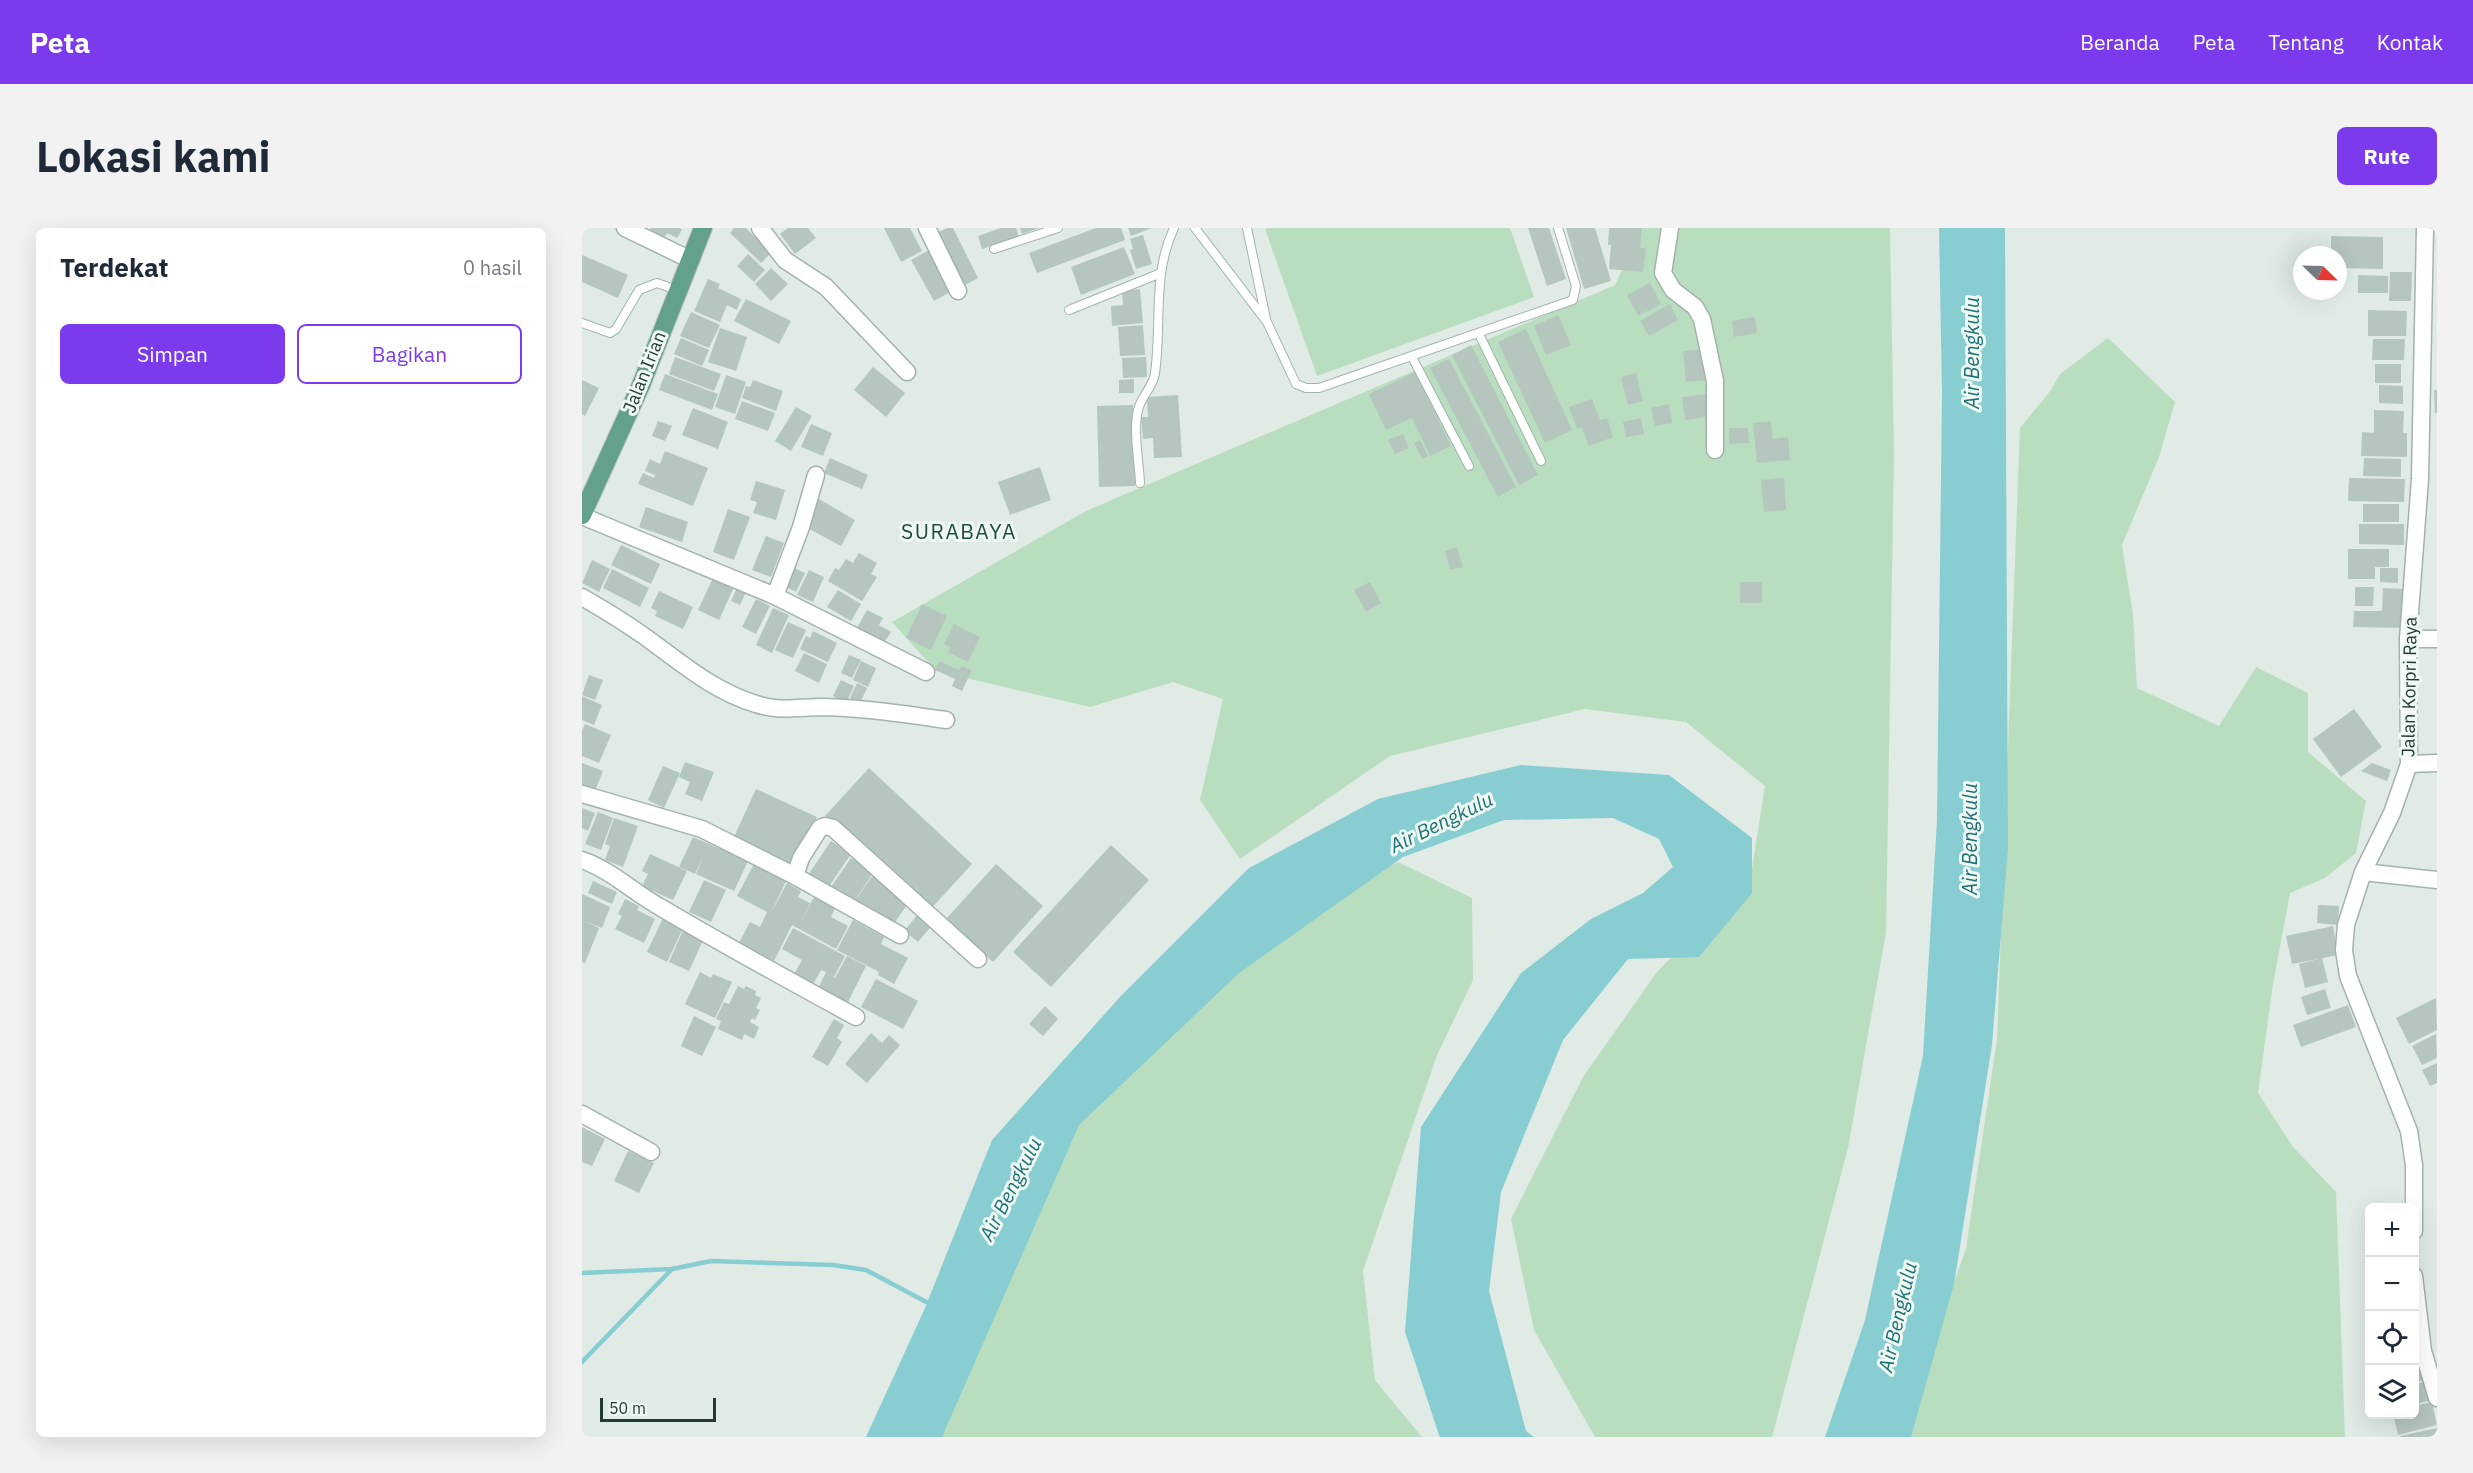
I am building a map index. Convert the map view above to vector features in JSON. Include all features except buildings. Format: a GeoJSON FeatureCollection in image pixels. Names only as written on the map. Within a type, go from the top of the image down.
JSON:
{"type":"FeatureCollection","features":[{"type":"Feature","properties":{"kind":"main road","name":"Jalan Irian"},"geometry":{"type":"LineString","coordinates":[[582,515],[641,385],[703,228]]}},
{"type":"Feature","properties":{"kind":"street"},"geometry":{"type":"LineString","coordinates":[[625,228],[691,260]]}},
{"type":"Feature","properties":{"kind":"street"},"geometry":{"type":"LineString","coordinates":[[760,228],[785,260],[826,287],[907,372]]}},
{"type":"Feature","properties":{"kind":"street"},"geometry":{"type":"LineString","coordinates":[[927,228],[958,291]]}},
{"type":"Feature","properties":{"kind":"street"},"geometry":{"type":"LineString","coordinates":[[1670,228],[1663,273],[1673,290],[1695,307],[1702,319],[1715,381],[1715,450]]}},
{"type":"Feature","properties":{"kind":"street","name":"Jalan Korpri Raya"},"geometry":{"type":"LineString","coordinates":[[2415,1203],[2414,1165],[2409,1131],[2348,976],[2344,950],[2346,925],[2364,872],[2392,813],[2409,764],[2408,639],[2431,288],[2425,228]]}},
{"type":"Feature","properties":{"kind":"street"},"geometry":{"type":"LineString","coordinates":[[775,597],[801,526],[816,476]]}},
{"type":"Feature","properties":{"kind":"street"},"geometry":{"type":"LineString","coordinates":[[582,515],[810,612],[853,637],[926,672]]}},
{"type":"Feature","properties":{"kind":"street"},"geometry":{"type":"LineString","coordinates":[[582,597],[643,635],[697,675],[728,694],[757,705],[791,710],[822,707],[868,710],[946,720]]}},
{"type":"Feature","properties":{"kind":"street"},"geometry":{"type":"LineString","coordinates":[[2408,639],[2437,639]]}},
{"type":"Feature","properties":{"kind":"street"},"geometry":{"type":"LineString","coordinates":[[2409,764],[2437,763]]}},
{"type":"Feature","properties":{"kind":"street"},"geometry":{"type":"LineString","coordinates":[[582,794],[702,829],[795,876],[900,935]]}},
{"type":"Feature","properties":{"kind":"street"},"geometry":{"type":"LineString","coordinates":[[795,876],[801,858],[814,836],[820,828],[829,826],[842,835],[978,959]]}},
{"type":"Feature","properties":{"kind":"street"},"geometry":{"type":"LineString","coordinates":[[582,860],[604,870],[648,900],[743,956],[855,1017]]}},
{"type":"Feature","properties":{"kind":"street"},"geometry":{"type":"LineString","coordinates":[[2364,872],[2437,880]]}},
{"type":"Feature","properties":{"kind":"street"},"geometry":{"type":"LineString","coordinates":[[582,1114],[651,1152]]}},
{"type":"Feature","properties":{"kind":"street"},"geometry":{"type":"LineString","coordinates":[[2417,1311],[2423,1352],[2437,1398]]}},
{"type":"Feature","properties":{"kind":"lane"},"geometry":{"type":"LineString","coordinates":[[994,249],[1058,228]]}},
{"type":"Feature","properties":{"kind":"lane"},"geometry":{"type":"LineString","coordinates":[[1140,483],[1136,421],[1141,400],[1155,375],[1158,296],[1167,246],[1174,228]]}},
{"type":"Feature","properties":{"kind":"lane"},"geometry":{"type":"LineString","coordinates":[[1195,228],[1267,322],[1296,384],[1306,388],[1319,388],[1573,300],[1576,286],[1558,228]]}},
{"type":"Feature","properties":{"kind":"lane"},"geometry":{"type":"LineString","coordinates":[[1247,228],[1267,322]]}},
{"type":"Feature","properties":{"kind":"lane"},"geometry":{"type":"LineString","coordinates":[[1069,310],[1161,273]]}},
{"type":"Feature","properties":{"kind":"lane"},"geometry":{"type":"LineString","coordinates":[[582,323],[610,333],[616,329],[639,290],[657,283],[677,290]]}},
{"type":"Feature","properties":{"kind":"lane"},"geometry":{"type":"LineString","coordinates":[[1479,334],[1541,461]]}},
{"type":"Feature","properties":{"kind":"lane"},"geometry":{"type":"LineString","coordinates":[[1412,357],[1469,466]]}},
{"type":"Feature","properties":{"kind":"green space"},"geometry":{"type":"Polygon","coordinates":[[[1510,228],[1534,297],[1317,376],[1265,229],[1510,228]]]}},
{"type":"Feature","properties":{"kind":"green space"},"geometry":{"type":"Polygon","coordinates":[[[1642,228],[1890,228],[1894,454],[1886,932],[1848,1148],[1772,1437],[1595,1437],[1534,1330],[1511,1219],[1583,1077],[1657,972],[1751,875],[1765,786],[1686,722],[1585,709],[1390,756],[1240,859],[1200,800],[1223,699],[1173,682],[1090,707],[936,671],[892,622],[1086,511],[1615,285],[1642,228]]]}},
{"type":"Feature","properties":{"kind":"green space"},"geometry":{"type":"Polygon","coordinates":[[[2108,338],[2175,402],[2159,457],[2122,545],[2133,615],[2137,688],[2219,726],[2256,667],[2308,693],[2308,752],[2366,801],[2356,853],[2325,878],[2290,893],[2273,984],[2258,1093],[2293,1147],[2336,1192],[2345,1437],[1899,1437],[1966,1249],[1997,1039],[2020,428],[2051,390],[2060,374],[2108,338]]]}},
{"type":"Feature","properties":{"kind":"green space"},"geometry":{"type":"Polygon","coordinates":[[[1398,862],[1472,898],[1473,980],[1437,1055],[1363,1271],[1375,1380],[1422,1437],[934,1437],[1042,1162],[1190,1004],[1331,893],[1398,862]]]}},
{"type":"Feature","properties":{"kind":"water","name":"Air Bengkulu"},"geometry":{"type":"Polygon","coordinates":[[[1939,228],[2005,228],[2008,848],[1992,1045],[1954,1284],[1911,1437],[1825,1437],[1865,1320],[1923,1056],[1937,820],[1942,393],[1939,228]]]}},
{"type":"Feature","properties":{"kind":"water","name":"Air Bengkulu"},"geometry":{"type":"Polygon","coordinates":[[[1521,765],[1669,775],[1752,838],[1752,893],[1699,957],[1628,959],[1563,1040],[1501,1192],[1489,1291],[1526,1431],[1534,1437],[1440,1437],[1439,1435],[1405,1332],[1421,1127],[1521,973],[1591,919],[1643,893],[1673,867],[1659,839],[1613,818],[1504,820],[1403,857],[1239,973],[1079,1125],[942,1437],[866,1437],[925,1308],[992,1140],[1119,998],[1249,868],[1378,799],[1521,765]]]}},
{"type":"Feature","properties":{"kind":"waterway"},"geometry":{"type":"LineString","coordinates":[[582,1273],[672,1269],[711,1261],[833,1265],[866,1270],[932,1305]]}},
{"type":"Feature","properties":{"kind":"waterway"},"geometry":{"type":"LineString","coordinates":[[582,1362],[672,1269]]}},
{"type":"Feature","properties":{"kind":"district","name":"SURABAYA"},"geometry":{"type":"Point","coordinates":[959,531]}}]}
